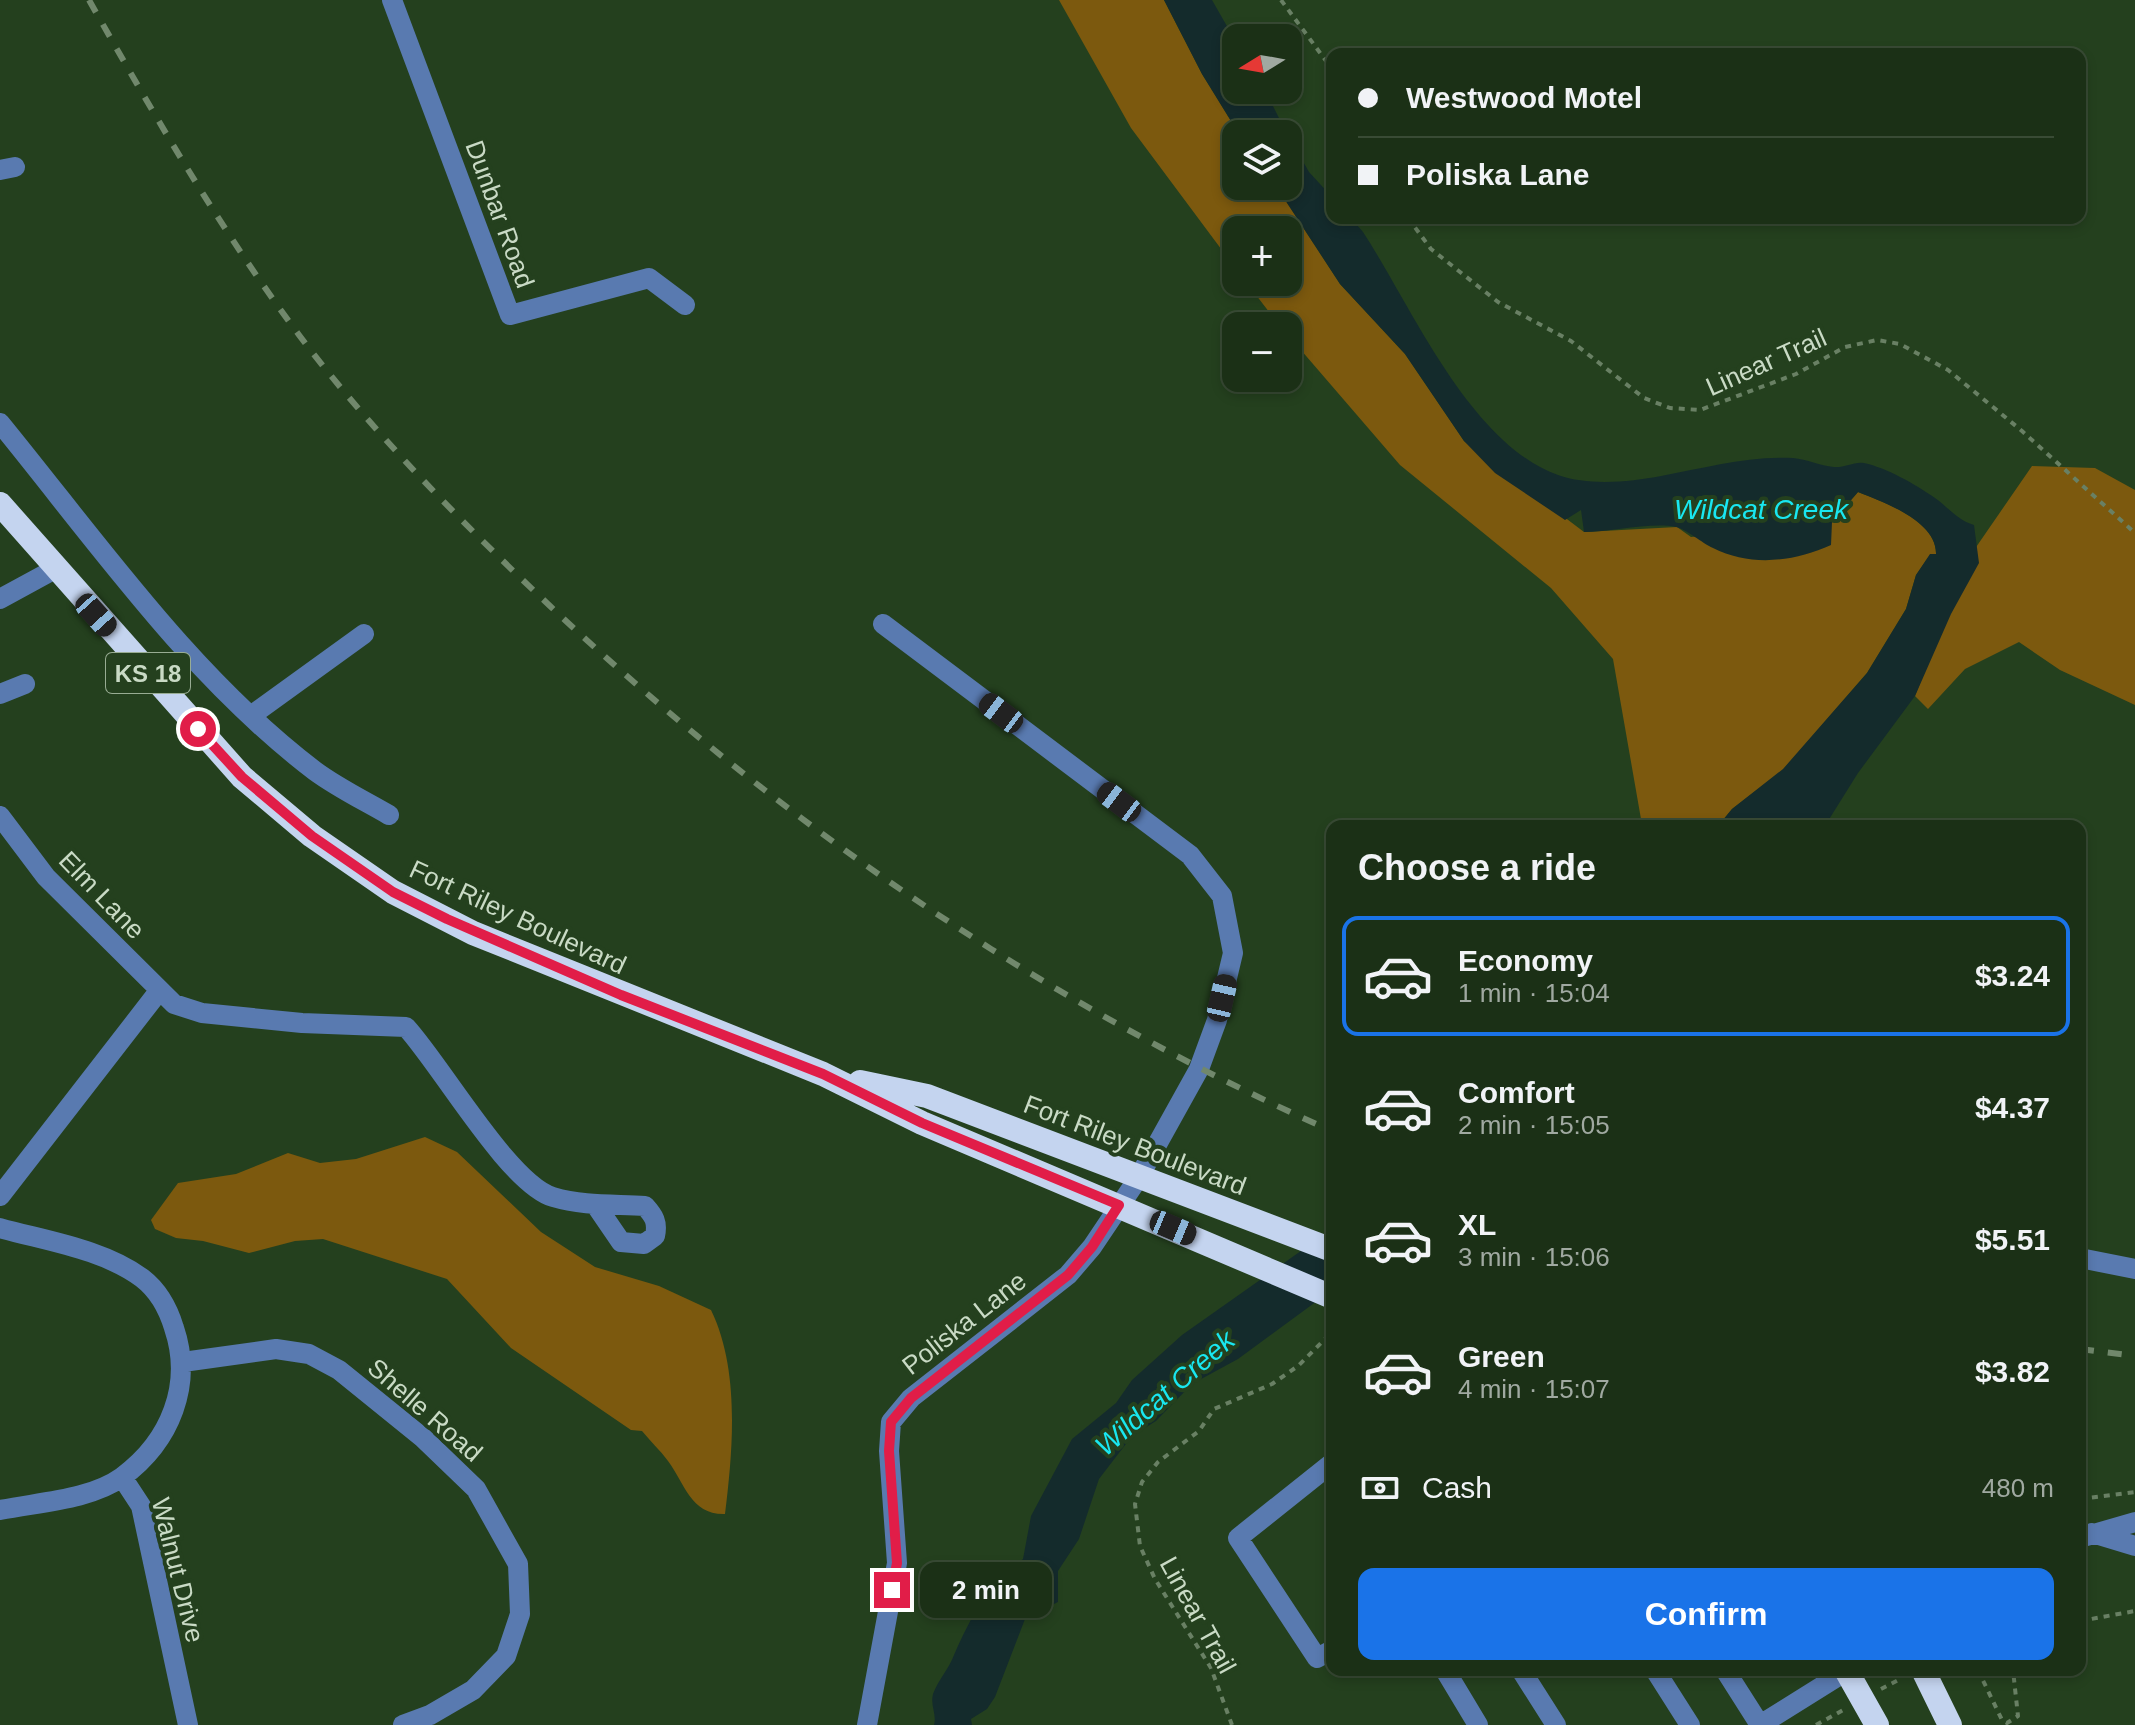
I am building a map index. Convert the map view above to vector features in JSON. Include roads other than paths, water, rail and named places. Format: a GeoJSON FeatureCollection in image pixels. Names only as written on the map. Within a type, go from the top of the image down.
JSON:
{"type":"FeatureCollection","features":[{"type":"Feature","properties":{"kind":"highway","name":"Fort Riley Boulevard"},"geometry":{"type":"LineString","coordinates":[[0,504],[242,777],[312,836],[393,892],[473,933],[823,1074],[922,1123],[1326,1294]]}},
{"type":"Feature","properties":{"kind":"highway","name":"Fort Riley Boulevard"},"geometry":{"type":"LineString","coordinates":[[823,1074],[927,1096],[1326,1248]]}},
{"type":"Feature","properties":{"kind":"highway"},"geometry":{"type":"LineString","coordinates":[[1850,1676],[1877,1725]]}},
{"type":"Feature","properties":{"kind":"highway"},"geometry":{"type":"LineString","coordinates":[[1926,1676],[1950,1725]]}},
{"type":"Feature","properties":{"kind":"street","name":"Dunbar Road"},"geometry":{"type":"LineString","coordinates":[[392,0],[510,315],[649,278],[685,305]]}},
{"type":"Feature","properties":{"kind":"street"},"geometry":{"type":"LineString","coordinates":[[0,423],[176,638],[252,715],[316,772],[389,815]]}},
{"type":"Feature","properties":{"kind":"street"},"geometry":{"type":"LineString","coordinates":[[0,599],[55,569]]}},
{"type":"Feature","properties":{"kind":"street","name":"Poliska Lane"},"geometry":{"type":"LineString","coordinates":[[867,1725],[897,1563],[889,1451],[891,1422],[911,1398],[1068,1275],[1092,1247],[1139,1177],[1199,1069],[1217,1020],[1233,953],[1222,896],[1190,855],[883,624]]}},
{"type":"Feature","properties":{"kind":"street"},"geometry":{"type":"LineString","coordinates":[[252,715],[364,634]]}},
{"type":"Feature","properties":{"kind":"street"},"geometry":{"type":"LineString","coordinates":[[0,694],[25,684]]}},
{"type":"Feature","properties":{"kind":"street","name":"Elm Lane"},"geometry":{"type":"LineString","coordinates":[[0,816],[46,877],[166,997]]}},
{"type":"Feature","properties":{"kind":"street"},"geometry":{"type":"LineString","coordinates":[[0,1196],[166,997],[202,1013],[302,1023],[406,1027],[454,1086],[499,1152],[527,1180],[550,1197],[595,1204]]}},
{"type":"Feature","properties":{"kind":"street","name":"Walnut Drive"},"geometry":{"type":"LineString","coordinates":[[0,1228],[114,1260],[144,1279],[165,1303],[183,1362],[174,1413],[155,1445],[122,1477],[141,1506],[188,1725]]}},
{"type":"Feature","properties":{"kind":"street"},"geometry":{"type":"LineString","coordinates":[[2086,1259],[2135,1269]]}},
{"type":"Feature","properties":{"kind":"street","name":"Shelle Road"},"geometry":{"type":"LineString","coordinates":[[183,1362],[276,1349],[309,1354],[339,1370],[423,1438],[476,1489],[518,1564],[520,1614],[506,1656],[473,1690],[430,1715],[403,1725]]}},
{"type":"Feature","properties":{"kind":"street"},"geometry":{"type":"LineString","coordinates":[[1326,1468],[1238,1538],[1317,1658],[1326,1653]]}},
{"type":"Feature","properties":{"kind":"street"},"geometry":{"type":"LineString","coordinates":[[0,1510],[84,1494],[122,1477]]}},
{"type":"Feature","properties":{"kind":"street"},"geometry":{"type":"LineString","coordinates":[[2086,1536],[2135,1522]]}},
{"type":"Feature","properties":{"kind":"street"},"geometry":{"type":"LineString","coordinates":[[2086,1536],[2135,1546]]}},
{"type":"Feature","properties":{"kind":"street"},"geometry":{"type":"LineString","coordinates":[[1449,1676],[1478,1725]]}},
{"type":"Feature","properties":{"kind":"street"},"geometry":{"type":"LineString","coordinates":[[1525,1676],[1556,1725]]}},
{"type":"Feature","properties":{"kind":"street"},"geometry":{"type":"LineString","coordinates":[[1659,1676],[1690,1725]]}},
{"type":"Feature","properties":{"kind":"street"},"geometry":{"type":"LineString","coordinates":[[1729,1676],[1760,1725],[1838,1676]]}},
{"type":"Feature","properties":{"kind":"water"},"geometry":{"type":"Polygon","coordinates":[[[1164,0],[1212,0],[1226,24],[1222,24],[1222,104],[1272,104],[1280,120],[1230,120],[1202,74],[1164,0]]]}},
{"type":"Feature","properties":{"kind":"water","name":"Wildcat Creek"},"geometry":{"type":"Polygon","coordinates":[[[1302,160],[1326,190],[1326,224],[1356,224],[1363,232],[1446,370],[1470,404],[1497,434],[1526,458],[1558,475],[1596,482],[1623,481],[1759,459],[1793,458],[1834,467],[1864,463],[1910,482],[1974,525],[1979,563],[1951,614],[1915,696],[1858,773],[1829,820],[1723,820],[1732,809],[1783,769],[1867,673],[1906,609],[1916,575],[1930,554],[1936,554],[1928,532],[1907,514],[1858,492],[1832,522],[1831,545],[1787,558],[1757,560],[1727,554],[1676,527],[1584,532],[1581,510],[1565,520],[1495,473],[1464,441],[1405,354],[1340,284],[1302,226],[1302,216],[1296,216],[1285,200],[1302,200],[1302,160]]]}},
{"type":"Feature","properties":{"kind":"water","name":"Wildcat Creek"},"geometry":{"type":"Polygon","coordinates":[[[1326,1233],[1326,1294],[1238,1359],[1192,1384],[1156,1421],[1132,1436],[1099,1479],[1079,1539],[1058,1571],[1058,1602],[1025,1619],[995,1697],[987,1709],[971,1719],[972,1725],[934,1725],[932,1698],[935,1689],[982,1602],[1023,1559],[1031,1516],[1072,1439],[1116,1403],[1132,1380],[1182,1335],[1326,1233]]]}},
{"type":"Feature","properties":{"kind":"railway"},"geometry":{"type":"LineString","coordinates":[[89,0],[215,213],[299,335],[357,407],[419,476],[550,606],[638,686],[729,762],[822,834],[919,902],[1018,966],[1120,1025],[1225,1081],[1326,1128]]}},
{"type":"Feature","properties":{"kind":"railway"},"geometry":{"type":"LineString","coordinates":[[2086,1350],[2135,1356]]}}]}
